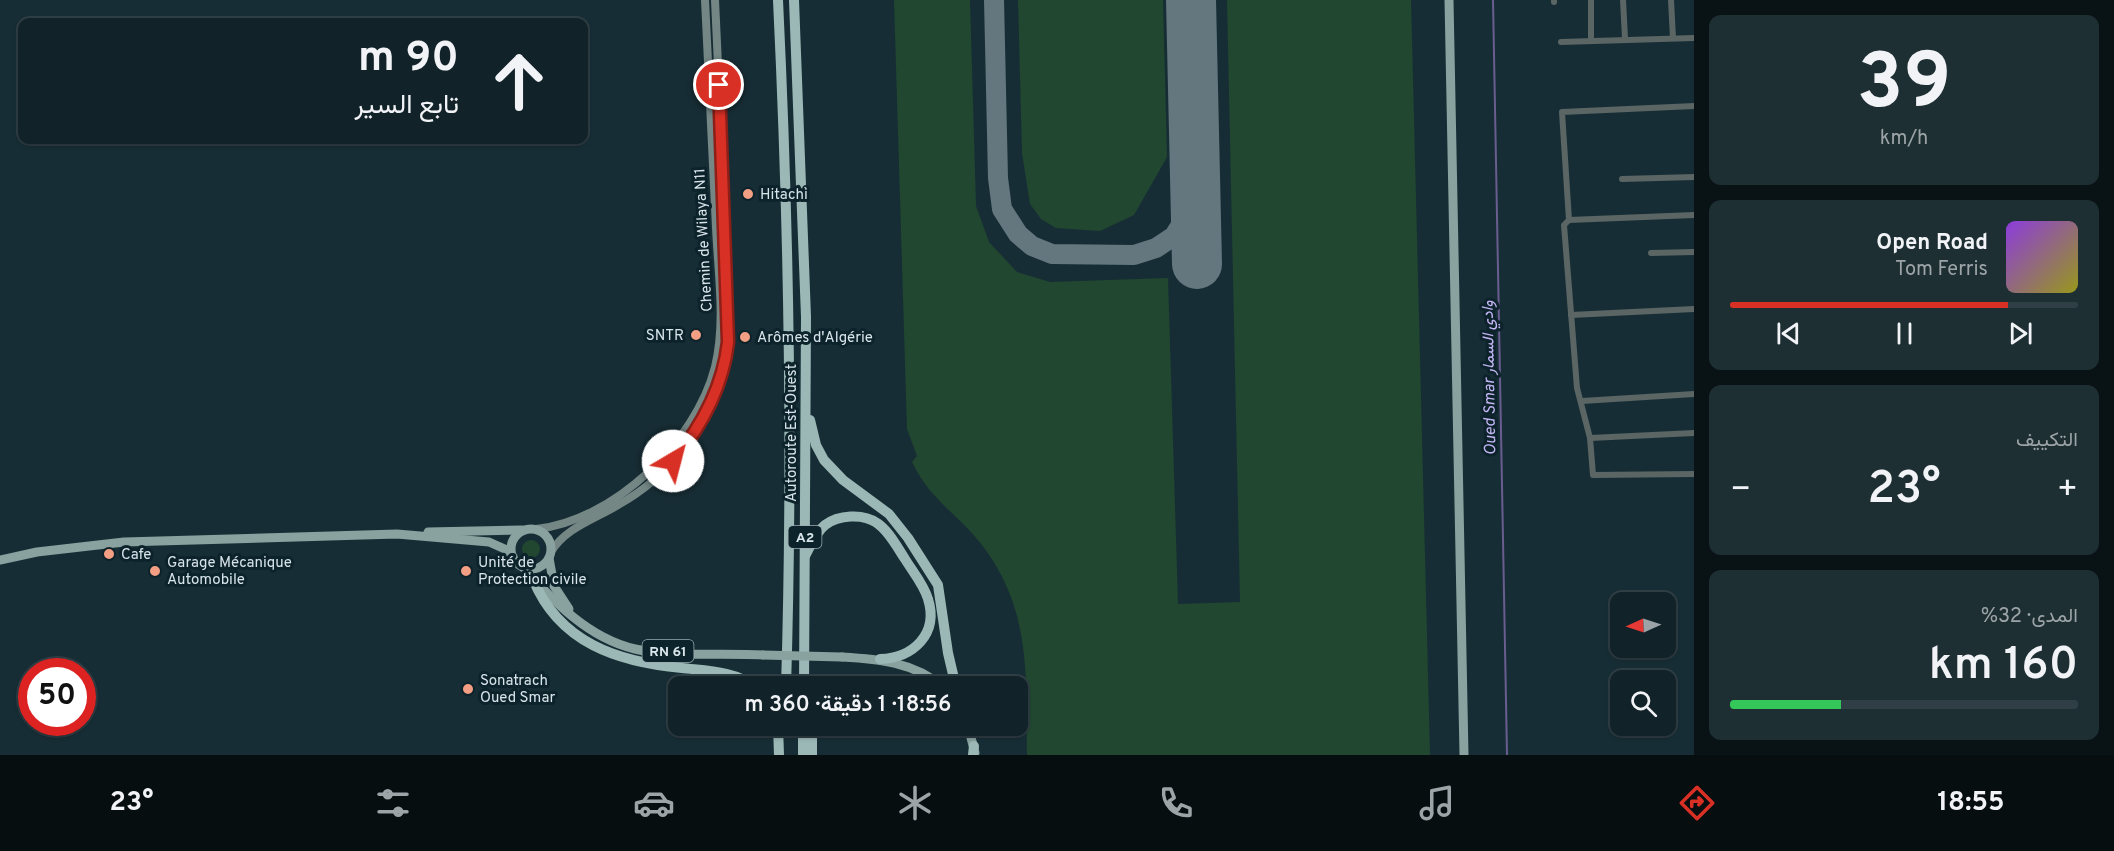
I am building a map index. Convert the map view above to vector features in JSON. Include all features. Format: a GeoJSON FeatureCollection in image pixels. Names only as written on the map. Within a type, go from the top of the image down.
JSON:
{"type":"FeatureCollection","features":[{"type":"Feature","properties":{"kind":"highway","name":"Autoroute Est-Ouest"},"geometry":{"type":"LineString","coordinates":[[778,0],[789,336],[790,464],[786,676]]}},
{"type":"Feature","properties":{"kind":"highway","name":"Autoroute Est-Ouest"},"geometry":{"type":"LineString","coordinates":[[794,0],[805,261],[807,386],[804,676]]}},
{"type":"Feature","properties":{"kind":"highway"},"geometry":{"type":"LineString","coordinates":[[807,386],[816,445],[824,460],[843,480],[889,514],[908,538],[938,585],[953,676]]}},
{"type":"Feature","properties":{"kind":"highway"},"geometry":{"type":"LineString","coordinates":[[805,556],[823,526],[837,519],[854,516],[876,522],[889,535],[928,597],[930,622],[924,640],[912,651],[896,659],[880,659]]}},
{"type":"Feature","properties":{"kind":"highway"},"geometry":{"type":"LineString","coordinates":[[533,579],[538,591],[555,614],[573,632],[608,654],[631,662],[734,676]]}},
{"type":"Feature","properties":{"kind":"highway"},"geometry":{"type":"LineString","coordinates":[[778,736],[779,755]]}},
{"type":"Feature","properties":{"kind":"highway"},"geometry":{"type":"LineString","coordinates":[[784,755],[785,736]]}},
{"type":"Feature","properties":{"kind":"highway"},"geometry":{"type":"LineString","coordinates":[[802,755],[803,736]]}},
{"type":"Feature","properties":{"kind":"highway"},"geometry":{"type":"LineString","coordinates":[[812,736],[812,755]]}},
{"type":"Feature","properties":{"kind":"main road","name":"Chemin de Wilaya N11"},"geometry":{"type":"LineString","coordinates":[[536,529],[566,522],[614,498],[648,474],[683,434],[712,379],[721,326],[705,0]]}},
{"type":"Feature","properties":{"kind":"main road"},"geometry":{"type":"LineString","coordinates":[[411,534],[489,542],[507,550],[522,566],[534,568],[550,555],[561,538],[631,498],[663,471],[698,427],[721,382],[728,342],[729,303],[715,0]]}},
{"type":"Feature","properties":{"kind":"main road"},"geometry":{"type":"LineString","coordinates":[[1449,0],[1464,755]]}},
{"type":"Feature","properties":{"kind":"main road"},"geometry":{"type":"LineString","coordinates":[[0,560],[37,552],[138,541],[536,529],[549,540],[550,555]]}},
{"type":"Feature","properties":{"kind":"main road"},"geometry":{"type":"LineString","coordinates":[[513,557],[514,538],[524,530]]}},
{"type":"Feature","properties":{"kind":"main road","name":"RN 61"},"geometry":{"type":"LineString","coordinates":[[550,555],[554,586],[580,622]]}},
{"type":"Feature","properties":{"kind":"main road","name":"RN 61"},"geometry":{"type":"LineString","coordinates":[[522,566],[580,622],[617,643],[636,649],[880,659],[918,670],[927,676]]}},
{"type":"Feature","properties":{"kind":"main road"},"geometry":{"type":"LineString","coordinates":[[970,736],[974,752]]}},
{"type":"Feature","properties":{"kind":"street"},"geometry":{"type":"LineString","coordinates":[[1591,0],[1591,40]]}},
{"type":"Feature","properties":{"kind":"street"},"geometry":{"type":"LineString","coordinates":[[1623,0],[1626,38]]}},
{"type":"Feature","properties":{"kind":"street"},"geometry":{"type":"LineString","coordinates":[[1671,0],[1672,38]]}},
{"type":"Feature","properties":{"kind":"street"},"geometry":{"type":"LineString","coordinates":[[1561,42],[1626,38],[1694,38]]}},
{"type":"Feature","properties":{"kind":"street"},"geometry":{"type":"LineString","coordinates":[[1569,220],[1562,112],[1694,106]]}},
{"type":"Feature","properties":{"kind":"street"},"geometry":{"type":"LineString","coordinates":[[1622,179],[1694,177]]}},
{"type":"Feature","properties":{"kind":"street"},"geometry":{"type":"LineString","coordinates":[[1694,215],[1569,220],[1564,225],[1577,388],[1590,438],[1593,475],[1694,474]]}},
{"type":"Feature","properties":{"kind":"street"},"geometry":{"type":"LineString","coordinates":[[1651,253],[1694,252]]}},
{"type":"Feature","properties":{"kind":"street"},"geometry":{"type":"LineString","coordinates":[[1571,315],[1694,309]]}},
{"type":"Feature","properties":{"kind":"street"},"geometry":{"type":"LineString","coordinates":[[1582,401],[1694,394]]}},
{"type":"Feature","properties":{"kind":"street"},"geometry":{"type":"LineString","coordinates":[[1590,438],[1694,433]]}},
{"type":"Feature","properties":{"kind":"green space"},"geometry":{"type":"Polygon","coordinates":[[[894,0],[970,0],[976,206],[989,242],[1017,272],[1050,282],[1168,278],[1178,604],[1240,602],[1227,0],[1411,0],[1430,755],[1027,755],[1028,676],[1026,676],[1018,620],[1010,594],[982,545],[927,487],[919,475],[912,462],[917,456],[907,429],[894,0]]]}},
{"type":"Feature","properties":{"kind":"green space"},"geometry":{"type":"Polygon","coordinates":[[[1018,0],[1163,0],[1167,157],[1134,215],[1100,231],[1056,228],[1041,219],[1030,204],[1022,153],[1018,0]]]}},
{"type":"Feature","properties":{"kind":"green space"},"geometry":{"type":"Polygon","coordinates":[[[527,540],[535,540],[540,545],[538,556],[527,558],[522,553],[522,545],[527,540]]]}},
{"type":"Feature","properties":{"kind":"waterway","name":"Oued Smar وادي السمار"},"geometry":{"type":"LineString","coordinates":[[1493,0],[1507,755]]}},
{"type":"Feature","properties":{"kind":"taxiway"},"geometry":{"type":"LineString","coordinates":[[994,0],[998,178],[1002,209],[1018,234],[1032,246],[1052,254],[1134,255],[1156,248],[1174,236],[1191,209],[1195,189]]}},
{"type":"Feature","properties":{"kind":"runway"},"geometry":{"type":"LineString","coordinates":[[1191,0],[1197,264]]}},
{"type":"Feature","properties":{"kind":"place","name":"Hitachi"},"geometry":{"type":"Point","coordinates":[748,194]}},
{"type":"Feature","properties":{"kind":"place","name":"SNTR"},"geometry":{"type":"Point","coordinates":[696,335]}},
{"type":"Feature","properties":{"kind":"place","name":"Arômes d'Algérie"},"geometry":{"type":"Point","coordinates":[745,337]}},
{"type":"Feature","properties":{"kind":"place","name":"Cafe"},"geometry":{"type":"Point","coordinates":[109,554]}},
{"type":"Feature","properties":{"kind":"place","name":"Garage Mécanique Automobile"},"geometry":{"type":"Point","coordinates":[155,571]}},
{"type":"Feature","properties":{"kind":"place","name":"Unité de Protection civile"},"geometry":{"type":"Point","coordinates":[466,571]}},
{"type":"Feature","properties":{"kind":"place","name":"Sonatrach Oued Smar"},"geometry":{"type":"Point","coordinates":[468,689]}},
{"type":"Feature","properties":{"kind":"route"},"geometry":{"type":"LineString","coordinates":[[673,461],[708,410],[726,365],[729,303],[719,85]]}}]}
